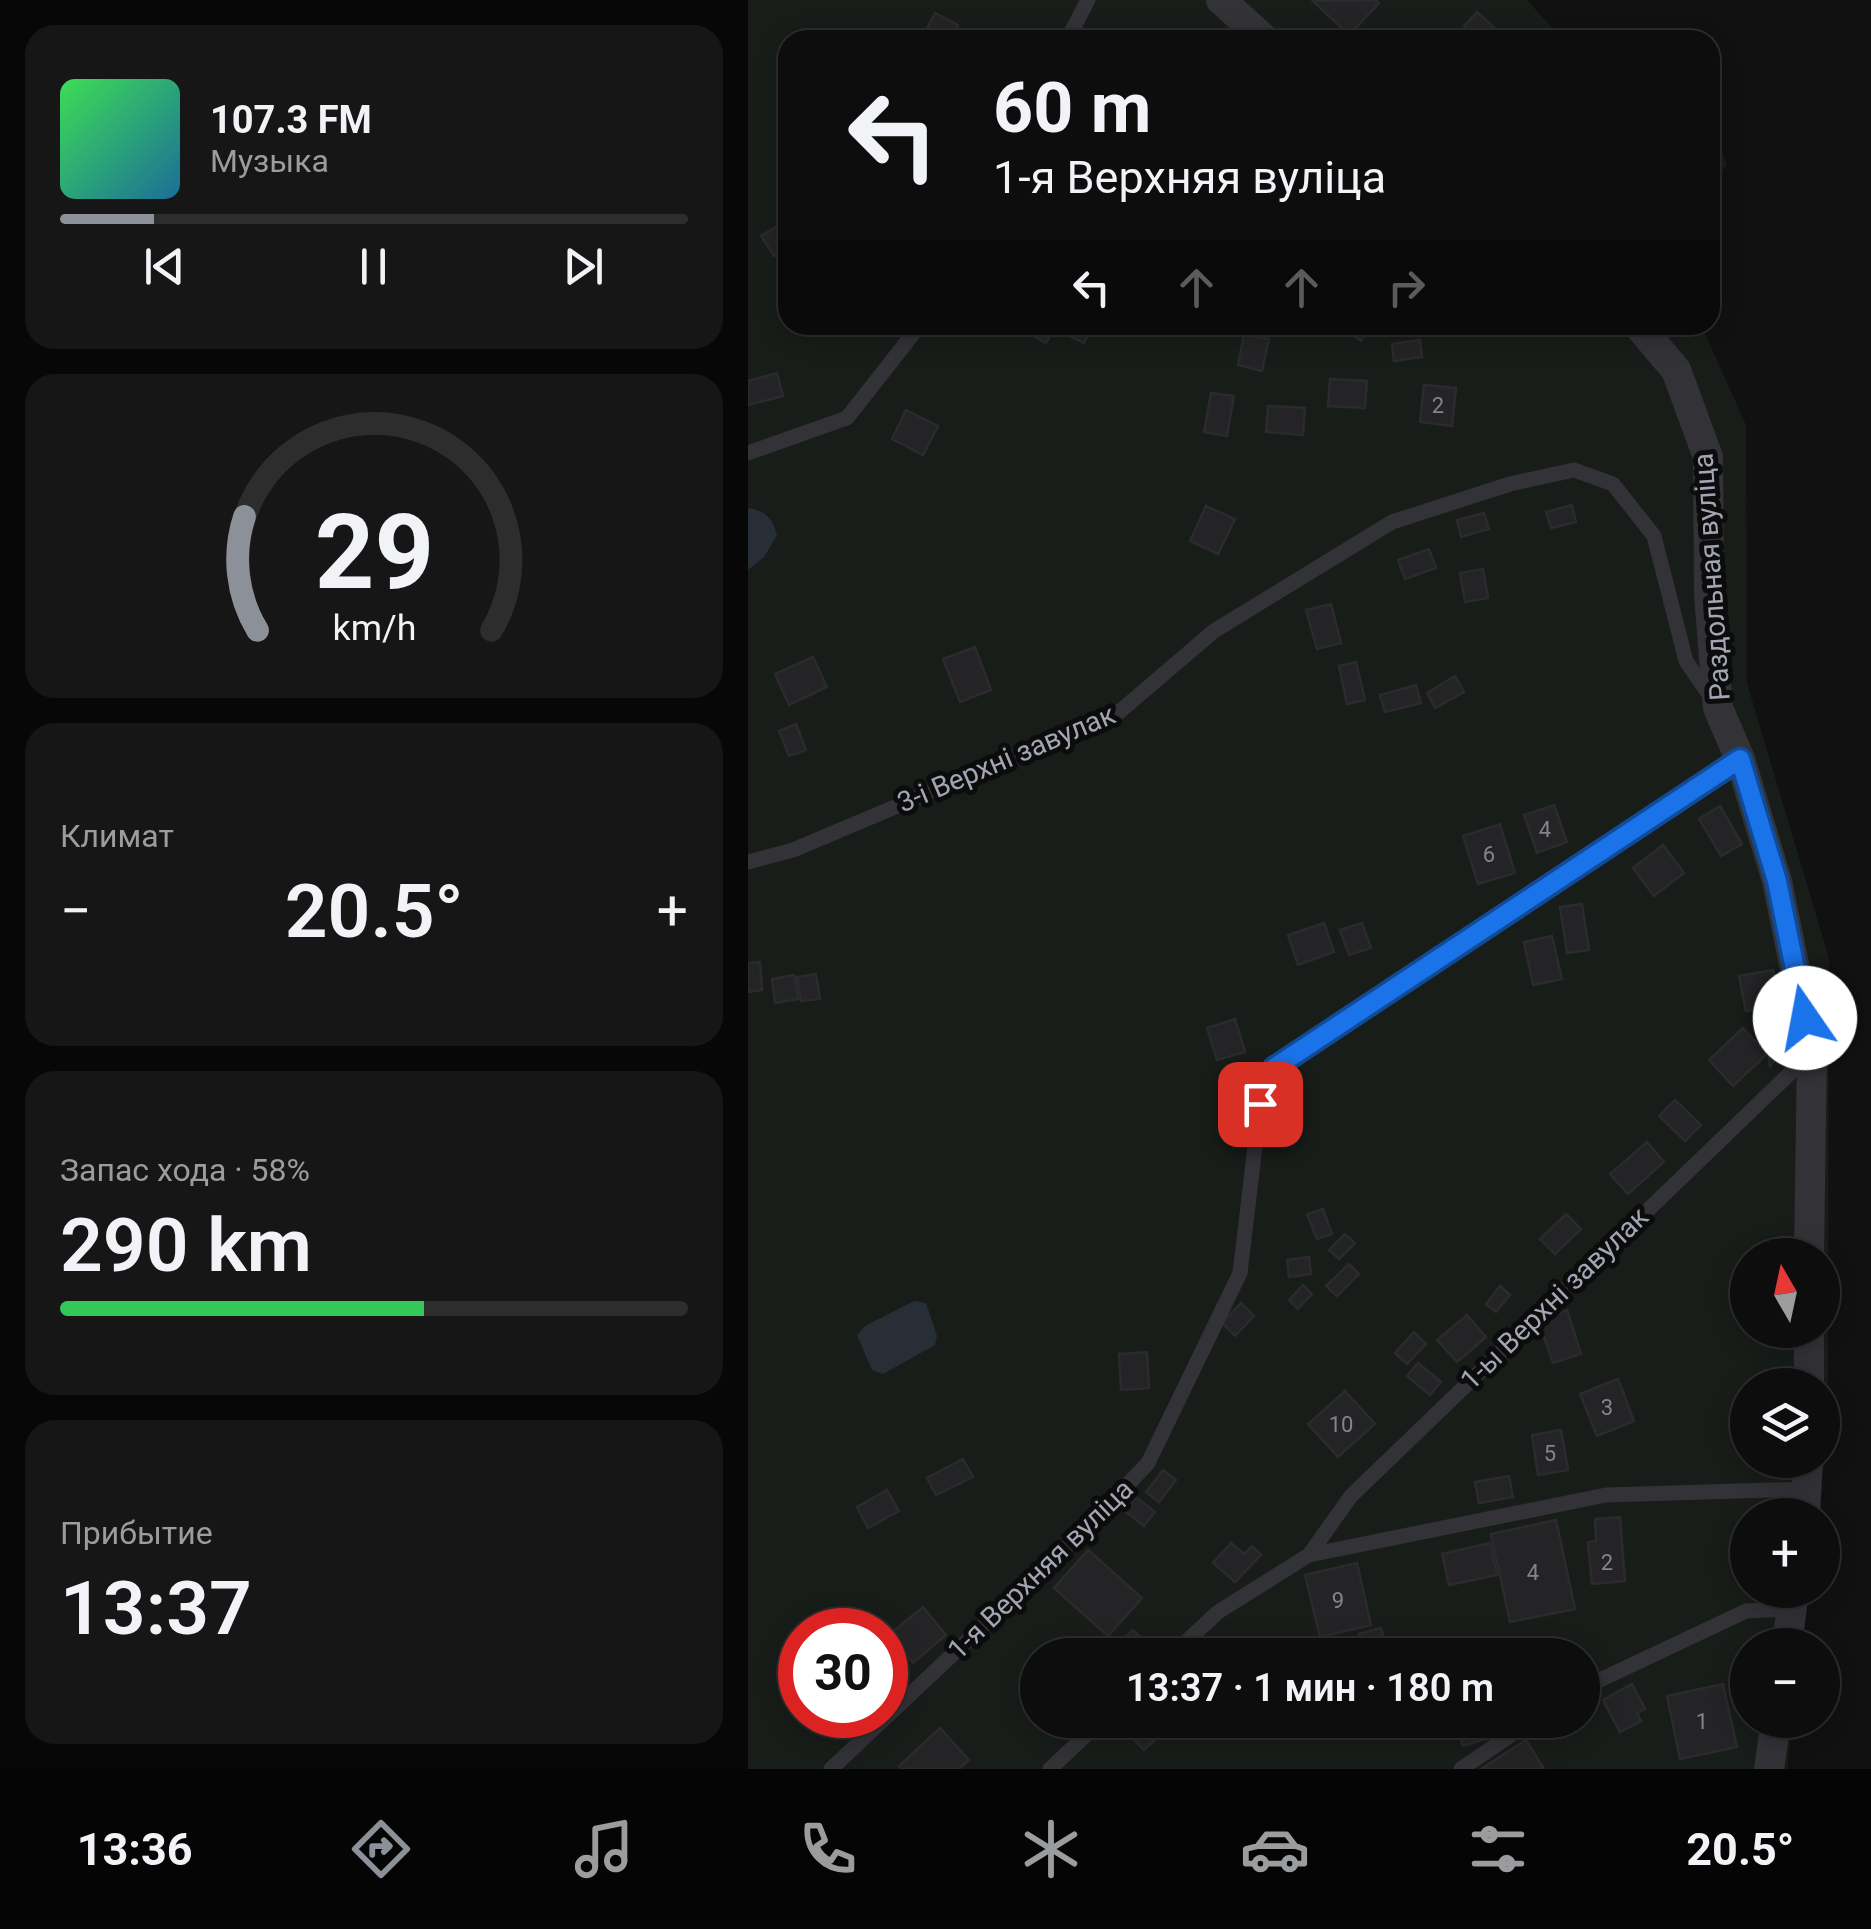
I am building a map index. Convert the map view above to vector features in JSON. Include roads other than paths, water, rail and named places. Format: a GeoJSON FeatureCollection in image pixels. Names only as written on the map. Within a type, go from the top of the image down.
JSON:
{"type":"FeatureCollection","features":[{"type":"Feature","properties":{"kind":"street"},"geometry":{"type":"LineString","coordinates":[[1221,0],[1254,30]]}},
{"type":"Feature","properties":{"kind":"street","name":"Раздольная вуліца"},"geometry":{"type":"LineString","coordinates":[[1646,335],[1676,370],[1708,457],[1709,595],[1718,708],[1740,759],[1777,881],[1812,1052],[1809,1238]]}},
{"type":"Feature","properties":{"kind":"street"},"geometry":{"type":"LineString","coordinates":[[1769,1769],[1773,1738]]}},
{"type":"Feature","properties":{"kind":"lane"},"geometry":{"type":"LineString","coordinates":[[1072,30],[1088,0]]}},
{"type":"Feature","properties":{"kind":"lane"},"geometry":{"type":"LineString","coordinates":[[748,453],[848,418],[912,335]]}},
{"type":"Feature","properties":{"kind":"lane","name":"3-і Верхні завулак"},"geometry":{"type":"LineString","coordinates":[[748,862],[793,850],[1118,714],[1214,631],[1392,522],[1510,484],[1574,470],[1612,484],[1654,536],[1686,662],[1718,708]]}},
{"type":"Feature","properties":{"kind":"lane","name":"1-я Верхняя вуліца"},"geometry":{"type":"LineString","coordinates":[[831,1769],[1088,1526],[1148,1463],[1240,1273],[1260,1104],[1274,1068],[1740,759]]}},
{"type":"Feature","properties":{"kind":"lane","name":"1-ы Верхні завулак"},"geometry":{"type":"LineString","coordinates":[[1308,1555],[1350,1496],[1812,1052]]}},
{"type":"Feature","properties":{"kind":"lane","name":"1-ы Верхні завулак"},"geometry":{"type":"LineString","coordinates":[[1190,1638],[1218,1612],[1308,1555],[1606,1495],[1807,1488]]}},
{"type":"Feature","properties":{"kind":"lane"},"geometry":{"type":"LineString","coordinates":[[1600,1680],[1758,1608]]}},
{"type":"Feature","properties":{"kind":"lane"},"geometry":{"type":"LineString","coordinates":[[1050,1769],[1083,1738]]}},
{"type":"Feature","properties":{"kind":"lane"},"geometry":{"type":"LineString","coordinates":[[1460,1769],[1506,1738]]}}]}
